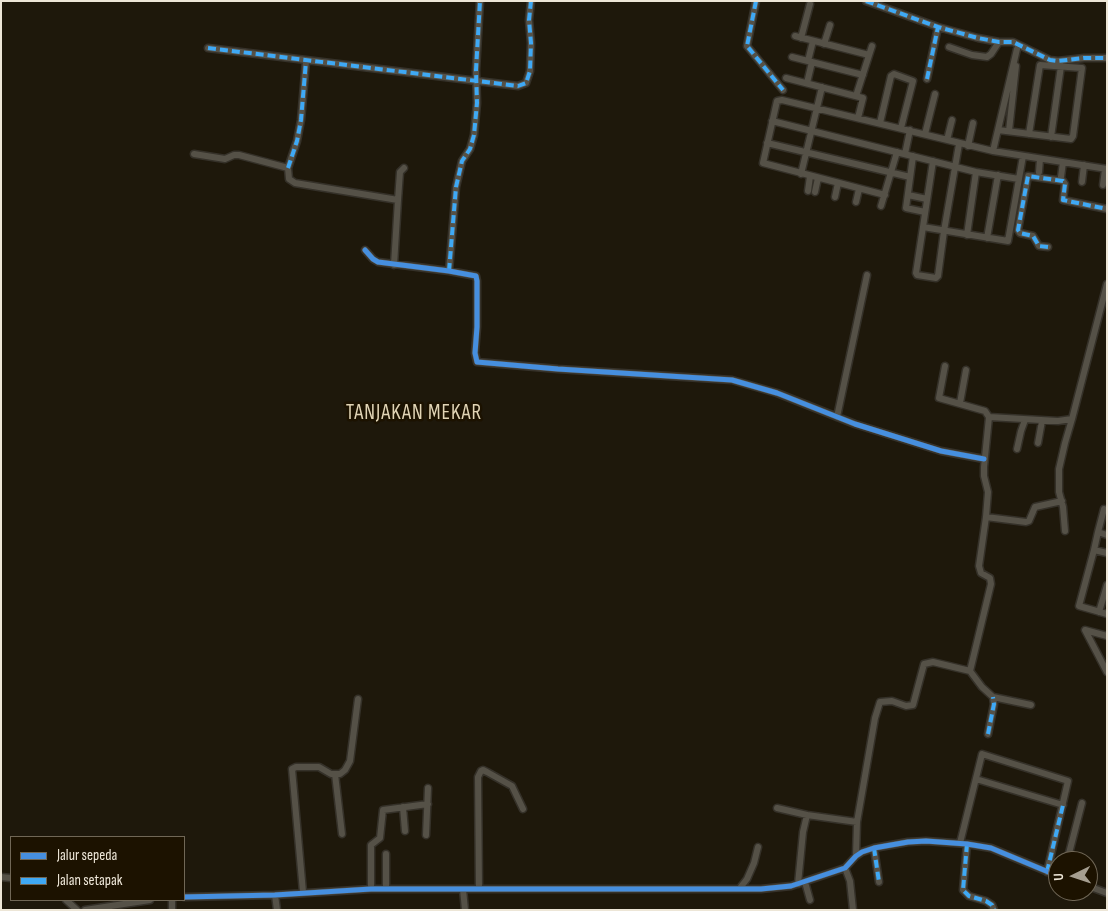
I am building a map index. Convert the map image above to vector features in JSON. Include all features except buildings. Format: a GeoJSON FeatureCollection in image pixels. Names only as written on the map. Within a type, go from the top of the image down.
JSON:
{"type":"FeatureCollection","features":[{"type":"Feature","properties":{"kind":"street"},"geometry":{"type":"LineString","coordinates":[[449,271],[456,187],[462,161],[472,143],[477,103],[480,1]]}},
{"type":"Feature","properties":{"kind":"street"},"geometry":{"type":"LineString","coordinates":[[208,48],[513,86],[526,83],[531,56],[529,20],[531,1]]}},
{"type":"Feature","properties":{"kind":"street"},"geometry":{"type":"LineString","coordinates":[[756,1],[747,46],[783,90]]}},
{"type":"Feature","properties":{"kind":"street"},"geometry":{"type":"LineString","coordinates":[[866,1],[938,27],[978,38],[998,42],[1013,42],[1050,60],[1107,58]]}},
{"type":"Feature","properties":{"kind":"street"},"geometry":{"type":"LineString","coordinates":[[810,4],[798,37],[869,55]]}},
{"type":"Feature","properties":{"kind":"street"},"geometry":{"type":"LineString","coordinates":[[824,44],[830,25]]}},
{"type":"Feature","properties":{"kind":"street"},"geometry":{"type":"LineString","coordinates":[[927,80],[938,27]]}},
{"type":"Feature","properties":{"kind":"street"},"geometry":{"type":"LineString","coordinates":[[807,83],[813,41]]}},
{"type":"Feature","properties":{"kind":"street"},"geometry":{"type":"LineString","coordinates":[[948,47],[972,55],[987,57],[998,42]]}},
{"type":"Feature","properties":{"kind":"street"},"geometry":{"type":"LineString","coordinates":[[856,96],[872,46]]}},
{"type":"Feature","properties":{"kind":"street"},"geometry":{"type":"LineString","coordinates":[[993,151],[1017,49]]}},
{"type":"Feature","properties":{"kind":"street"},"geometry":{"type":"LineString","coordinates":[[792,57],[863,75]]}},
{"type":"Feature","properties":{"kind":"street"},"geometry":{"type":"LineString","coordinates":[[306,60],[300,127],[288,168],[290,179],[295,182],[398,200]]}},
{"type":"Feature","properties":{"kind":"street"},"geometry":{"type":"LineString","coordinates":[[1009,132],[1016,71],[1014,61]]}},
{"type":"Feature","properties":{"kind":"street"},"geometry":{"type":"LineString","coordinates":[[998,130],[1068,140],[1071,139],[1073,136],[1082,70],[1080,67],[1040,65],[1029,134]]}},
{"type":"Feature","properties":{"kind":"street"},"geometry":{"type":"LineString","coordinates":[[1050,137],[1061,66]]}},
{"type":"Feature","properties":{"kind":"street"},"geometry":{"type":"LineString","coordinates":[[880,123],[891,77],[894,74],[913,81],[901,128]]}},
{"type":"Feature","properties":{"kind":"street"},"geometry":{"type":"LineString","coordinates":[[786,78],[863,99],[858,118]]}},
{"type":"Feature","properties":{"kind":"street"},"geometry":{"type":"LineString","coordinates":[[801,174],[822,87]]}},
{"type":"Feature","properties":{"kind":"street"},"geometry":{"type":"LineString","coordinates":[[925,134],[935,94]]}},
{"type":"Feature","properties":{"kind":"street"},"geometry":{"type":"LineString","coordinates":[[884,195],[763,163],[777,101],[780,100],[910,130],[968,146],[1106,169],[1103,185]]}},
{"type":"Feature","properties":{"kind":"street"},"geometry":{"type":"LineString","coordinates":[[947,140],[952,120]]}},
{"type":"Feature","properties":{"kind":"street"},"geometry":{"type":"LineString","coordinates":[[772,121],[976,172],[1020,179]]}},
{"type":"Feature","properties":{"kind":"street"},"geometry":{"type":"LineString","coordinates":[[968,146],[973,123]]}},
{"type":"Feature","properties":{"kind":"street"},"geometry":{"type":"LineString","coordinates":[[905,154],[910,130]]}},
{"type":"Feature","properties":{"kind":"street"},"geometry":{"type":"LineString","coordinates":[[767,143],[910,177]]}},
{"type":"Feature","properties":{"kind":"street"},"geometry":{"type":"LineString","coordinates":[[933,161],[917,275],[938,278],[944,231],[960,144]]}},
{"type":"Feature","properties":{"kind":"street"},"geometry":{"type":"LineString","coordinates":[[882,206],[897,152]]}},
{"type":"Feature","properties":{"kind":"street"},"geometry":{"type":"LineString","coordinates":[[194,154],[225,159],[236,155],[288,168]]}},
{"type":"Feature","properties":{"kind":"street"},"geometry":{"type":"LineString","coordinates":[[913,156],[906,208],[926,212]]}},
{"type":"Feature","properties":{"kind":"street"},"geometry":{"type":"LineString","coordinates":[[923,227],[1008,241],[1023,156]]}},
{"type":"Feature","properties":{"kind":"street"},"geometry":{"type":"LineString","coordinates":[[1038,172],[1040,159]]}},
{"type":"Feature","properties":{"kind":"street"},"geometry":{"type":"LineString","coordinates":[[1061,177],[1063,162]]}},
{"type":"Feature","properties":{"kind":"street"},"geometry":{"type":"LineString","coordinates":[[1082,182],[1084,165]]}},
{"type":"Feature","properties":{"kind":"street"},"geometry":{"type":"LineString","coordinates":[[394,265],[400,172],[404,168]]}},
{"type":"Feature","properties":{"kind":"street"},"geometry":{"type":"LineString","coordinates":[[967,235],[976,172]]}},
{"type":"Feature","properties":{"kind":"street"},"geometry":{"type":"LineString","coordinates":[[1048,247],[1039,246],[1033,236],[1020,233],[1018,230],[1027,176],[1031,175],[1063,181],[1065,184],[1063,200],[1107,209]]}},
{"type":"Feature","properties":{"kind":"street"},"geometry":{"type":"LineString","coordinates":[[810,176],[811,192],[818,178]]}},
{"type":"Feature","properties":{"kind":"street"},"geometry":{"type":"LineString","coordinates":[[987,238],[998,176]]}},
{"type":"Feature","properties":{"kind":"street"},"geometry":{"type":"LineString","coordinates":[[835,197],[838,183]]}},
{"type":"Feature","properties":{"kind":"street"},"geometry":{"type":"LineString","coordinates":[[856,202],[859,189]]}},
{"type":"Feature","properties":{"kind":"street"},"geometry":{"type":"LineString","coordinates":[[908,195],[928,198]]}},
{"type":"Feature","properties":{"kind":"street"},"geometry":{"type":"LineString","coordinates":[[365,250],[378,262],[472,274],[476,278],[477,327],[475,353],[477,362],[732,380],[777,393],[837,417],[952,454],[984,459]]}},
{"type":"Feature","properties":{"kind":"street"},"geometry":{"type":"LineString","coordinates":[[837,417],[867,275]]}},
{"type":"Feature","properties":{"kind":"street"},"geometry":{"type":"LineString","coordinates":[[1065,531],[1062,501],[1059,492],[1059,469],[1107,284]]}},
{"type":"Feature","properties":{"kind":"street"},"geometry":{"type":"LineString","coordinates":[[945,366],[939,398],[985,411],[989,417],[984,459],[984,476],[988,492],[979,566],[982,573],[990,578],[991,584],[970,671]]}},
{"type":"Feature","properties":{"kind":"street"},"geometry":{"type":"LineString","coordinates":[[960,403],[966,370]]}},
{"type":"Feature","properties":{"kind":"street"},"geometry":{"type":"LineString","coordinates":[[989,417],[1042,421],[1072,419]]}},
{"type":"Feature","properties":{"kind":"street"},"geometry":{"type":"LineString","coordinates":[[1018,449],[1025,420]]}},
{"type":"Feature","properties":{"kind":"street"},"geometry":{"type":"LineString","coordinates":[[1038,443],[1042,421]]}},
{"type":"Feature","properties":{"kind":"street"},"geometry":{"type":"LineString","coordinates":[[986,516],[1026,522],[1029,521],[1035,506],[1062,501]]}},
{"type":"Feature","properties":{"kind":"street"},"geometry":{"type":"LineString","coordinates":[[1107,510],[1104,509],[1079,606],[1107,614]]}},
{"type":"Feature","properties":{"kind":"street"},"geometry":{"type":"LineString","coordinates":[[1098,532],[1107,534]]}},
{"type":"Feature","properties":{"kind":"street"},"geometry":{"type":"LineString","coordinates":[[1094,550],[1107,553]]}},
{"type":"Feature","properties":{"kind":"street"},"geometry":{"type":"LineString","coordinates":[[1099,612],[1107,585]]}},
{"type":"Feature","properties":{"kind":"street"},"geometry":{"type":"LineString","coordinates":[[1107,636],[1085,630],[1107,672]]}},
{"type":"Feature","properties":{"kind":"street"},"geometry":{"type":"LineString","coordinates":[[856,856],[857,822],[875,718],[880,702],[892,701],[906,706],[913,706],[923,667],[926,663],[938,662],[970,671],[982,687],[993,697],[1031,706]]}},
{"type":"Feature","properties":{"kind":"street"},"geometry":{"type":"LineString","coordinates":[[988,734],[994,704],[993,697]]}},
{"type":"Feature","properties":{"kind":"street"},"geometry":{"type":"LineString","coordinates":[[303,892],[292,769],[296,767],[319,767],[331,774],[340,774],[345,770],[350,761],[358,699]]}},
{"type":"Feature","properties":{"kind":"street"},"geometry":{"type":"LineString","coordinates":[[994,910],[992,905],[986,901],[969,896],[963,890],[963,843],[982,754],[1068,781],[1053,851]]}},
{"type":"Feature","properties":{"kind":"street"},"geometry":{"type":"LineString","coordinates":[[479,889],[478,777],[481,772],[483,770],[512,786],[523,809]]}},
{"type":"Feature","properties":{"kind":"street"},"geometry":{"type":"LineString","coordinates":[[335,774],[342,834]]}},
{"type":"Feature","properties":{"kind":"street"},"geometry":{"type":"LineString","coordinates":[[976,779],[1063,806]]}},
{"type":"Feature","properties":{"kind":"street"},"geometry":{"type":"LineString","coordinates":[[426,835],[428,788]]}},
{"type":"Feature","properties":{"kind":"street"},"geometry":{"type":"LineString","coordinates":[[1070,851],[1082,803]]}},
{"type":"Feature","properties":{"kind":"street"},"geometry":{"type":"LineString","coordinates":[[371,888],[371,845],[380,838],[383,810],[428,804]]}},
{"type":"Feature","properties":{"kind":"street"},"geometry":{"type":"LineString","coordinates":[[403,807],[405,831]]}},
{"type":"Feature","properties":{"kind":"street"},"geometry":{"type":"LineString","coordinates":[[777,808],[857,822]]}},
{"type":"Feature","properties":{"kind":"street"},"geometry":{"type":"LineString","coordinates":[[807,814],[803,832],[801,883],[810,900]]}},
{"type":"Feature","properties":{"kind":"street"},"geometry":{"type":"LineString","coordinates":[[185,897],[275,895],[371,888],[761,889],[801,883],[845,868],[862,852],[908,842],[963,843],[991,848],[1048,872]]}},
{"type":"Feature","properties":{"kind":"street"},"geometry":{"type":"LineString","coordinates":[[740,888],[748,879],[758,846]]}},
{"type":"Feature","properties":{"kind":"street"},"geometry":{"type":"LineString","coordinates":[[874,848],[879,882]]}},
{"type":"Feature","properties":{"kind":"street"},"geometry":{"type":"LineString","coordinates":[[386,854],[386,889]]}},
{"type":"Feature","properties":{"kind":"street"},"geometry":{"type":"LineString","coordinates":[[845,868],[850,881],[853,910]]}},
{"type":"Feature","properties":{"kind":"street"},"geometry":{"type":"LineString","coordinates":[[463,889],[465,910]]}},
{"type":"Feature","properties":{"kind":"street"},"geometry":{"type":"LineString","coordinates":[[275,895],[277,910]]}},
{"type":"Feature","properties":{"kind":"street"},"geometry":{"type":"LineString","coordinates":[[67,901],[77,910]]}},
{"type":"Feature","properties":{"kind":"street"},"geometry":{"type":"LineString","coordinates":[[85,910],[144,901]]}},
{"type":"Feature","properties":{"kind":"marked path"},"geometry":{"type":"LineString","coordinates":[[449,271],[456,187],[462,161],[470,149],[474,135],[477,103],[476,70],[480,1]]}},
{"type":"Feature","properties":{"kind":"marked path"},"geometry":{"type":"LineString","coordinates":[[208,48],[518,86],[526,83],[530,71],[531,43],[529,20],[531,1]]}},
{"type":"Feature","properties":{"kind":"marked path"},"geometry":{"type":"LineString","coordinates":[[756,1],[747,46],[783,90]]}},
{"type":"Feature","properties":{"kind":"marked path"},"geometry":{"type":"LineString","coordinates":[[866,1],[938,27],[978,38],[999,42],[1013,42],[1050,60],[1107,58]]}},
{"type":"Feature","properties":{"kind":"marked path"},"geometry":{"type":"LineString","coordinates":[[927,79],[938,27]]}},
{"type":"Feature","properties":{"kind":"marked path"},"geometry":{"type":"LineString","coordinates":[[288,168],[297,141],[301,120],[306,61]]}},
{"type":"Feature","properties":{"kind":"marked path"},"geometry":{"type":"LineString","coordinates":[[1048,247],[1039,246],[1033,236],[1020,233],[1018,230],[1028,176],[1063,181],[1065,184],[1063,200],[1107,209]]}},
{"type":"Feature","properties":{"kind":"marked path"},"geometry":{"type":"LineString","coordinates":[[988,734],[994,704],[993,697]]}},
{"type":"Feature","properties":{"kind":"marked path"},"geometry":{"type":"LineString","coordinates":[[1047,872],[1063,805]]}},
{"type":"Feature","properties":{"kind":"marked path"},"geometry":{"type":"LineString","coordinates":[[967,844],[963,890],[969,896],[986,901],[992,905],[994,910]]}},
{"type":"Feature","properties":{"kind":"marked path"},"geometry":{"type":"LineString","coordinates":[[874,848],[879,882]]}},
{"type":"Feature","properties":{"kind":"cycle path"},"geometry":{"type":"LineString","coordinates":[[365,250],[378,262],[476,276],[477,327],[475,353],[477,362],[732,380],[777,393],[855,424],[941,451],[984,459]]}},
{"type":"Feature","properties":{"kind":"cycle path"},"geometry":{"type":"LineString","coordinates":[[185,897],[275,895],[371,889],[761,889],[791,886],[845,868],[856,856],[874,848],[926,841],[991,848],[1048,872]]}},
{"type":"Feature","properties":{"kind":"district","name":"TANJAKAN MEKAR"},"geometry":{"type":"Point","coordinates":[414,414]}}]}
